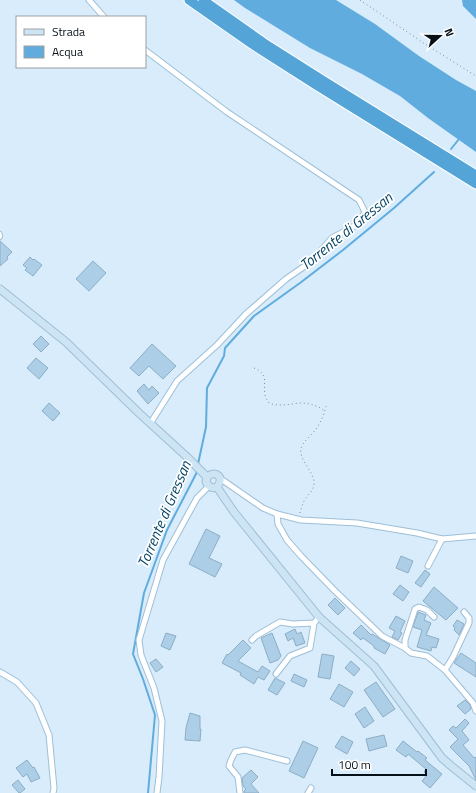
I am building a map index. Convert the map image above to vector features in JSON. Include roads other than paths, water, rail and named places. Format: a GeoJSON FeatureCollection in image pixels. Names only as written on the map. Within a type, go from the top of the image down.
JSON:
{"type":"FeatureCollection","features":[{"type":"Feature","properties":{"kind":"highway"},"geometry":{"type":"LineString","coordinates":[[189,0],[252,44],[309,81],[476,184]]}},
{"type":"Feature","properties":{"kind":"highway"},"geometry":{"type":"LineString","coordinates":[[203,0],[318,77],[476,175]]}},
{"type":"Feature","properties":{"kind":"main road"},"geometry":{"type":"LineString","coordinates":[[0,288],[66,342],[150,424],[207,476]]}},
{"type":"Feature","properties":{"kind":"main road"},"geometry":{"type":"LineString","coordinates":[[207,476],[215,473],[219,475],[221,479],[218,487]]}},
{"type":"Feature","properties":{"kind":"main road"},"geometry":{"type":"LineString","coordinates":[[207,476],[206,482],[209,486],[214,488],[218,487]]}},
{"type":"Feature","properties":{"kind":"main road"},"geometry":{"type":"LineString","coordinates":[[218,487],[234,512],[317,620],[374,666],[442,758],[476,786]]}},
{"type":"Feature","properties":{"kind":"street"},"geometry":{"type":"LineString","coordinates":[[89,0],[103,16]]}},
{"type":"Feature","properties":{"kind":"street"},"geometry":{"type":"LineString","coordinates":[[146,51],[227,112],[359,200],[365,212],[358,224],[332,238],[312,261],[286,279],[246,314],[217,345],[178,382],[150,424]]}},
{"type":"Feature","properties":{"kind":"street"},"geometry":{"type":"LineString","coordinates":[[221,479],[263,508],[277,514],[301,520],[357,523],[417,533],[442,539],[476,536]]}},
{"type":"Feature","properties":{"kind":"street"},"geometry":{"type":"LineString","coordinates":[[157,793],[162,721],[154,688],[141,655],[140,640],[163,560],[197,498],[209,486]]}},
{"type":"Feature","properties":{"kind":"street"},"geometry":{"type":"LineString","coordinates":[[277,514],[278,524],[286,540],[361,617],[382,636],[405,648],[411,653],[427,656],[445,670],[473,704],[476,711]]}},
{"type":"Feature","properties":{"kind":"street"},"geometry":{"type":"LineString","coordinates":[[428,566],[442,539]]}},
{"type":"Feature","properties":{"kind":"street"},"geometry":{"type":"LineString","coordinates":[[405,648],[405,640],[415,609],[419,607],[427,610],[434,617]]}},
{"type":"Feature","properties":{"kind":"street"},"geometry":{"type":"LineString","coordinates":[[445,670],[469,624],[469,618],[464,612]]}},
{"type":"Feature","properties":{"kind":"street"},"geometry":{"type":"LineString","coordinates":[[252,640],[256,636],[280,622],[293,624],[317,620],[310,648],[290,656],[276,674]]}},
{"type":"Feature","properties":{"kind":"street"},"geometry":{"type":"LineString","coordinates":[[0,672],[17,682],[36,703],[49,735],[54,788],[53,793]]}},
{"type":"Feature","properties":{"kind":"street"},"geometry":{"type":"LineString","coordinates":[[240,793],[238,777],[230,766],[235,752],[245,750],[259,752],[287,761]]}},
{"type":"Feature","properties":{"kind":"lane"},"geometry":{"type":"LineString","coordinates":[[0,233],[0,238]]}},
{"type":"Feature","properties":{"kind":"water"},"geometry":{"type":"Polygon","coordinates":[[[234,0],[336,0],[375,24],[419,56],[476,91],[476,152],[400,96],[362,74],[310,48],[234,0]]]}},
{"type":"Feature","properties":{"kind":"water"},"geometry":{"type":"Polygon","coordinates":[[[462,0],[476,0],[476,19],[463,6],[462,0]]]}},
{"type":"Feature","properties":{"kind":"waterway","name":"Torrente di Gressan"},"geometry":{"type":"LineString","coordinates":[[451,149],[459,139]]}},
{"type":"Feature","properties":{"kind":"waterway","name":"Torrente di Gressan"},"geometry":{"type":"LineString","coordinates":[[198,464],[206,427],[207,388],[224,356],[225,348],[254,316],[343,250],[394,208],[434,172]]}},
{"type":"Feature","properties":{"kind":"waterway","name":"Torrente di Gressan"},"geometry":{"type":"LineString","coordinates":[[148,793],[155,715],[133,654],[144,593],[167,530],[197,470]]}}]}
